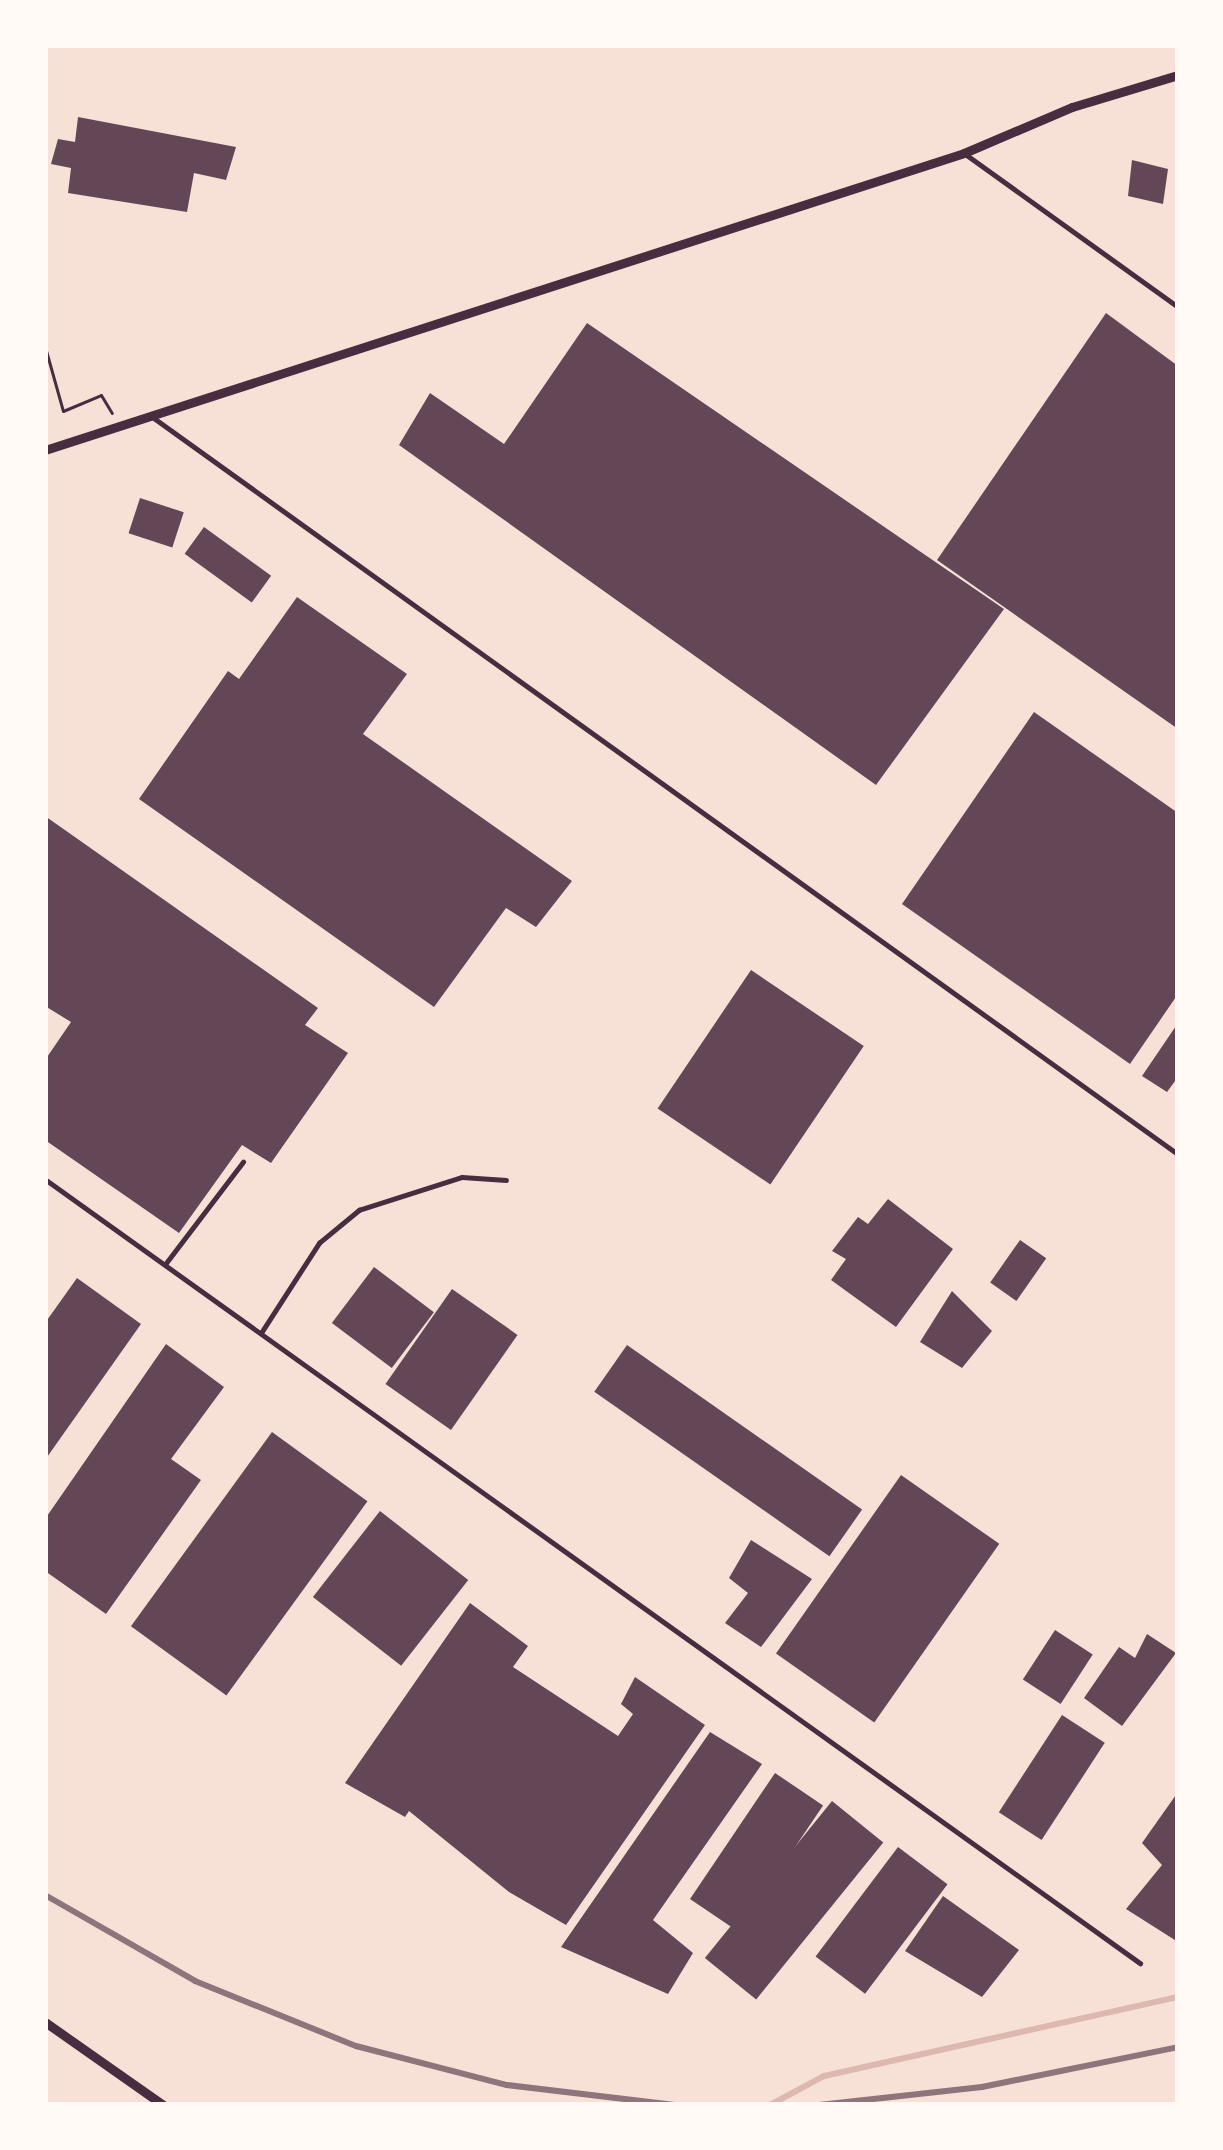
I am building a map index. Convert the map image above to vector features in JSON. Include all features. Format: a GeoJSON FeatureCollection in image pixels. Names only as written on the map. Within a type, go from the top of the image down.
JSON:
{"type":"FeatureCollection","features":[{"type":"Feature","properties":{"kind":"street"},"geometry":{"type":"LineString","coordinates":[[45,450],[964,153],[1072,107],[1178,76]]}},
{"type":"Feature","properties":{"kind":"street"},"geometry":{"type":"LineString","coordinates":[[45,2022],[163,2105]]}},
{"type":"Feature","properties":{"kind":"lane"},"geometry":{"type":"LineString","coordinates":[[964,153],[1178,307]]}},
{"type":"Feature","properties":{"kind":"lane"},"geometry":{"type":"LineString","coordinates":[[150,415],[1178,1154]]}},
{"type":"Feature","properties":{"kind":"lane"},"geometry":{"type":"LineString","coordinates":[[165,1264],[243,1162]]}},
{"type":"Feature","properties":{"kind":"lane"},"geometry":{"type":"LineString","coordinates":[[261,1333],[319,1243],[359,1210],[462,1177],[506,1180]]}},
{"type":"Feature","properties":{"kind":"lane"},"geometry":{"type":"LineString","coordinates":[[45,1179],[1140,1963]]}},
{"type":"Feature","properties":{"kind":"path"},"geometry":{"type":"LineString","coordinates":[[45,346],[63,411],[101,395],[119,425]]}},
{"type":"Feature","properties":{"kind":"building"},"geometry":{"type":"Polygon","coordinates":[[[78,117],[236,147],[226,180],[194,173],[187,212],[68,193],[71,168],[51,164],[58,139],[75,142],[78,117]]]}},
{"type":"Feature","properties":{"kind":"building"},"geometry":{"type":"Polygon","coordinates":[[[1132,160],[1168,169],[1163,204],[1128,196],[1132,160]]]}},
{"type":"Feature","properties":{"kind":"building"},"geometry":{"type":"Polygon","coordinates":[[[1106,313],[1178,366],[1178,729],[937,560],[1106,313]]]}},
{"type":"Feature","properties":{"kind":"building"},"geometry":{"type":"Polygon","coordinates":[[[587,323],[1004,609],[876,785],[399,445],[430,393],[504,444],[587,323]]]}},
{"type":"Feature","properties":{"kind":"building"},"geometry":{"type":"Polygon","coordinates":[[[140,498],[184,512],[172,547],[129,533],[140,498]]]}},
{"type":"Feature","properties":{"kind":"building"},"geometry":{"type":"Polygon","coordinates":[[[204,527],[271,576],[252,602],[185,554],[204,527]]]}},
{"type":"Feature","properties":{"kind":"building"},"geometry":{"type":"Polygon","coordinates":[[[297,597],[407,674],[363,734],[572,881],[536,927],[506,908],[434,1007],[139,799],[228,671],[239,679],[297,597]]]}},
{"type":"Feature","properties":{"kind":"building"},"geometry":{"type":"Polygon","coordinates":[[[1034,712],[1178,813],[1178,994],[1130,1064],[902,904],[1034,712]]]}},
{"type":"Feature","properties":{"kind":"building"},"geometry":{"type":"Polygon","coordinates":[[[45,816],[318,1008],[305,1025],[348,1053],[271,1163],[242,1145],[179,1233],[45,1140],[45,1060],[71,1022],[45,1006],[45,816]]]}},
{"type":"Feature","properties":{"kind":"building"},"geometry":{"type":"Polygon","coordinates":[[[751,970],[864,1046],[770,1184],[658,1108],[751,970]]]}},
{"type":"Feature","properties":{"kind":"building"},"geometry":{"type":"Polygon","coordinates":[[[1178,1023],[1178,1077],[1167,1092],[1142,1076],[1178,1023]]]}},
{"type":"Feature","properties":{"kind":"building"},"geometry":{"type":"Polygon","coordinates":[[[888,1199],[953,1249],[896,1327],[831,1280],[846,1259],[832,1251],[858,1217],[868,1224],[888,1199]]]}},
{"type":"Feature","properties":{"kind":"building"},"geometry":{"type":"Polygon","coordinates":[[[1020,1240],[1046,1258],[1016,1301],[990,1283],[1020,1240]]]}},
{"type":"Feature","properties":{"kind":"building"},"geometry":{"type":"Polygon","coordinates":[[[374,1267],[434,1312],[392,1368],[332,1323],[374,1267]]]}},
{"type":"Feature","properties":{"kind":"building"},"geometry":{"type":"Polygon","coordinates":[[[77,1278],[141,1324],[45,1460],[45,1323],[77,1278]]]}},
{"type":"Feature","properties":{"kind":"building"},"geometry":{"type":"Polygon","coordinates":[[[452,1289],[518,1335],[451,1430],[385,1384],[452,1289]]]}},
{"type":"Feature","properties":{"kind":"building"},"geometry":{"type":"Polygon","coordinates":[[[952,1291],[992,1331],[962,1368],[920,1342],[952,1291]]]}},
{"type":"Feature","properties":{"kind":"building"},"geometry":{"type":"Polygon","coordinates":[[[166,1344],[224,1387],[171,1459],[201,1480],[106,1614],[45,1571],[45,1519],[166,1344]]]}},
{"type":"Feature","properties":{"kind":"building"},"geometry":{"type":"Polygon","coordinates":[[[627,1345],[862,1510],[829,1556],[594,1392],[627,1345]]]}},
{"type":"Feature","properties":{"kind":"building"},"geometry":{"type":"Polygon","coordinates":[[[272,1432],[367,1501],[226,1696],[131,1626],[272,1432]]]}},
{"type":"Feature","properties":{"kind":"building"},"geometry":{"type":"Polygon","coordinates":[[[901,1475],[999,1544],[874,1722],[776,1654],[901,1475]]]}},
{"type":"Feature","properties":{"kind":"building"},"geometry":{"type":"Polygon","coordinates":[[[380,1511],[468,1580],[401,1666],[313,1597],[380,1511]]]}},
{"type":"Feature","properties":{"kind":"building"},"geometry":{"type":"Polygon","coordinates":[[[751,1540],[812,1579],[761,1647],[725,1623],[748,1593],[729,1578],[751,1540]]]}},
{"type":"Feature","properties":{"kind":"building"},"geometry":{"type":"Polygon","coordinates":[[[470,1603],[528,1646],[513,1667],[618,1736],[633,1714],[621,1704],[635,1677],[705,1725],[566,1925],[509,1892],[409,1811],[405,1817],[345,1783],[470,1603]]]}},
{"type":"Feature","properties":{"kind":"building"},"geometry":{"type":"Polygon","coordinates":[[[1055,1630],[1093,1655],[1061,1704],[1023,1679],[1055,1630]]]}},
{"type":"Feature","properties":{"kind":"building"},"geometry":{"type":"Polygon","coordinates":[[[1147,1634],[1176,1653],[1122,1726],[1084,1698],[1119,1647],[1135,1658],[1147,1634]]]}},
{"type":"Feature","properties":{"kind":"building"},"geometry":{"type":"Polygon","coordinates":[[[1062,1715],[1105,1743],[1042,1840],[999,1812],[1062,1715]]]}},
{"type":"Feature","properties":{"kind":"building"},"geometry":{"type":"Polygon","coordinates":[[[710,1732],[762,1764],[653,1920],[693,1953],[668,1994],[561,1947],[710,1732]]]}},
{"type":"Feature","properties":{"kind":"building"},"geometry":{"type":"Polygon","coordinates":[[[775,1773],[823,1805],[738,1931],[690,1899],[775,1773]]]}},
{"type":"Feature","properties":{"kind":"building"},"geometry":{"type":"Polygon","coordinates":[[[1178,1792],[1178,1942],[1126,1909],[1162,1865],[1142,1843],[1178,1792]]]}},
{"type":"Feature","properties":{"kind":"building"},"geometry":{"type":"Polygon","coordinates":[[[832,1801],[883,1843],[756,2000],[705,1958],[832,1801]]]}},
{"type":"Feature","properties":{"kind":"building"},"geometry":{"type":"Polygon","coordinates":[[[898,1847],[948,1884],[865,1994],[816,1956],[898,1847]]]}},
{"type":"Feature","properties":{"kind":"building"},"geometry":{"type":"Polygon","coordinates":[[[943,1896],[1019,1950],[982,1997],[905,1951],[943,1896]]]}},
{"type":"Feature","properties":{"kind":"waterway"},"geometry":{"type":"LineString","coordinates":[[770,2105],[824,2076],[1178,1997]]}},
{"type":"Feature","properties":{"kind":"railway"},"geometry":{"type":"LineString","coordinates":[[45,1895],[195,1981],[356,2046],[507,2085],[675,2105]]}},
{"type":"Feature","properties":{"kind":"railway"},"geometry":{"type":"LineString","coordinates":[[819,2105],[982,2087],[1178,2047]]}}]}
